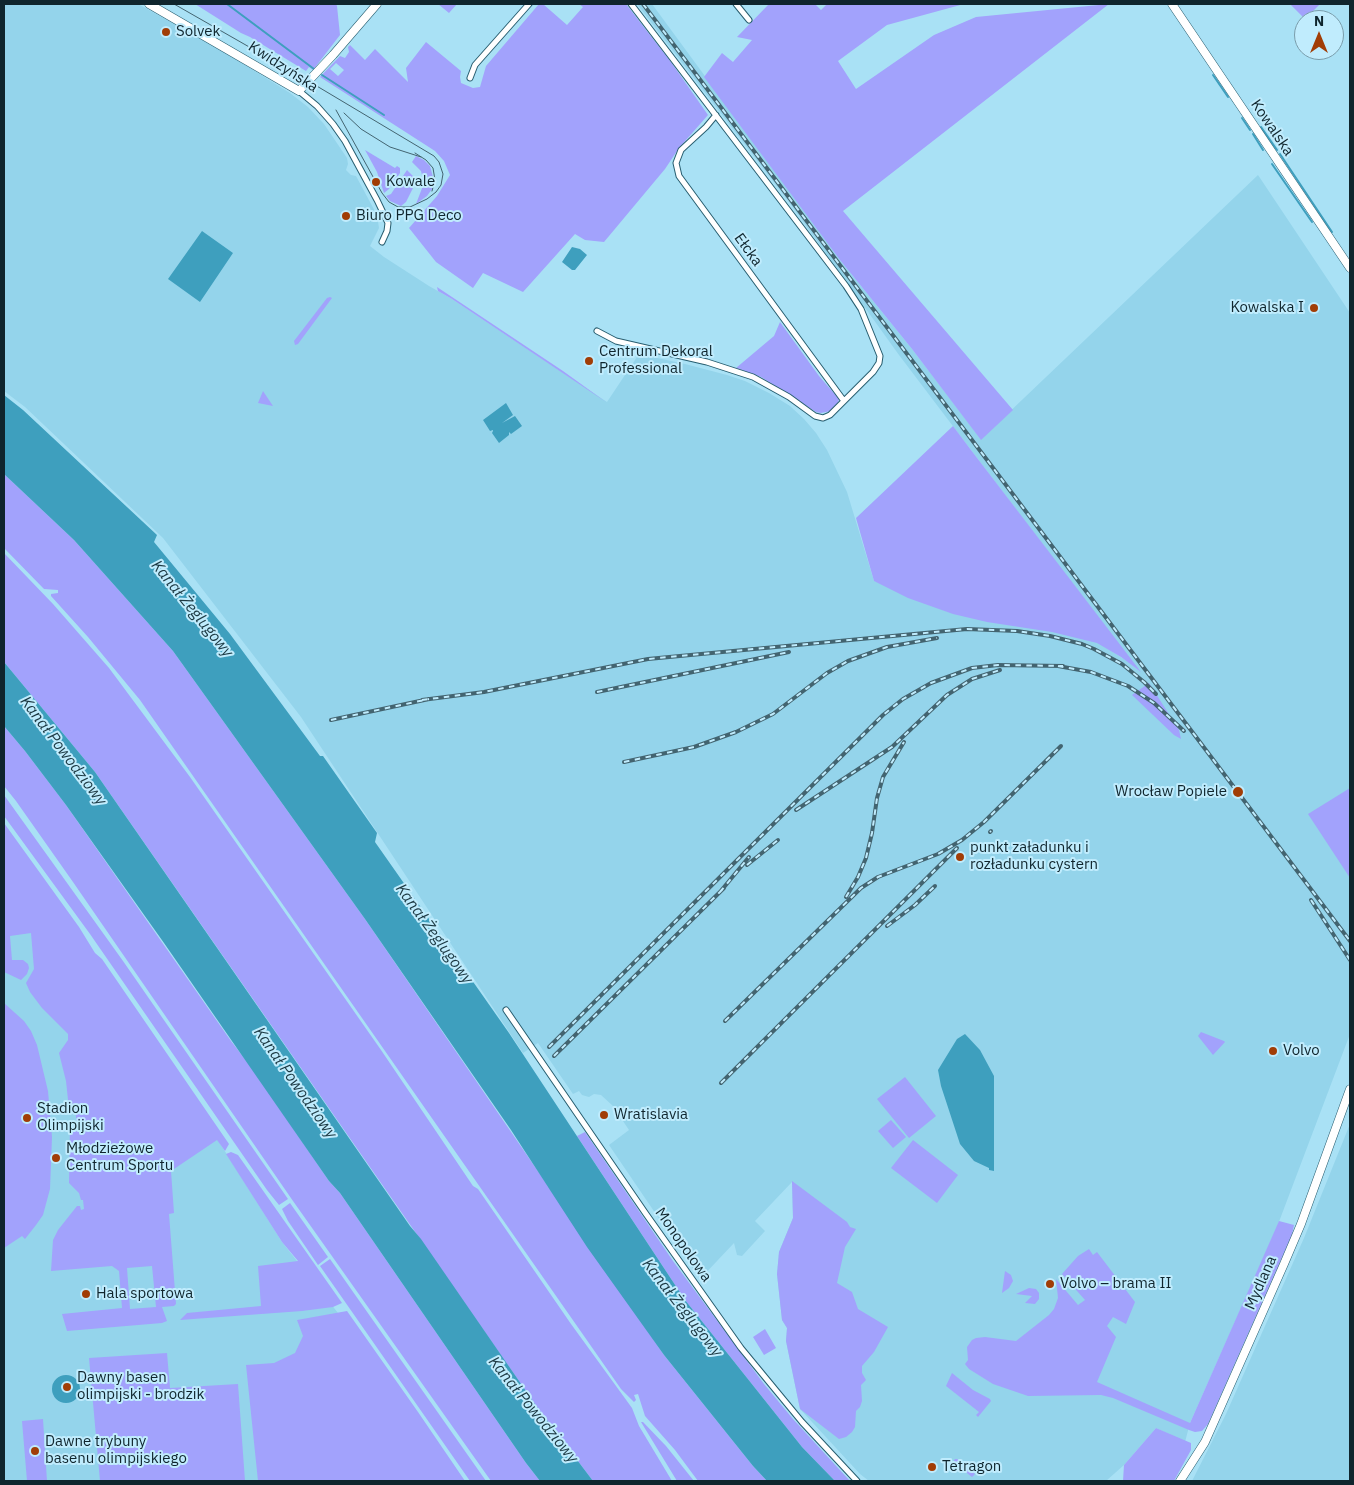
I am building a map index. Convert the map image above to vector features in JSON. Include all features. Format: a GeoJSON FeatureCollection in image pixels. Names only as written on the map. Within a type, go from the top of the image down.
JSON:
{"type":"FeatureCollection","features":[{"type":"Feature","properties":{"kind":"street","name":"Kwidzyńska"},"geometry":{"type":"LineString","coordinates":[[149,4],[300,91],[318,106],[345,141],[388,223],[382,242]]}},
{"type":"Feature","properties":{"kind":"street"},"geometry":{"type":"LineString","coordinates":[[300,91],[378,4]]}},
{"type":"Feature","properties":{"kind":"street"},"geometry":{"type":"LineString","coordinates":[[470,78],[475,65],[529,4]]}},
{"type":"Feature","properties":{"kind":"street"},"geometry":{"type":"LineString","coordinates":[[597,331],[616,341],[707,362],[753,377],[789,397],[815,416],[827,417],[873,372],[879,363],[880,356],[861,309],[832,266],[631,4]]}},
{"type":"Feature","properties":{"kind":"street"},"geometry":{"type":"LineString","coordinates":[[736,4],[749,20]]}},
{"type":"Feature","properties":{"kind":"street","name":"Kowalska"},"geometry":{"type":"LineString","coordinates":[[1172,4],[1350,268]]}},
{"type":"Feature","properties":{"kind":"street","name":"Ełcka"},"geometry":{"type":"LineString","coordinates":[[716,115],[706,128],[681,150],[676,164],[679,176],[844,401]]}},
{"type":"Feature","properties":{"kind":"street","name":"Monopolowa"},"geometry":{"type":"LineString","coordinates":[[506,1010],[646,1214],[741,1348],[802,1422],[857,1481]]}},
{"type":"Feature","properties":{"kind":"street","name":"Mydlana"},"geometry":{"type":"LineString","coordinates":[[1180,1481],[1205,1442],[1284,1264],[1301,1224],[1350,1089]]}},
{"type":"Feature","properties":{"kind":"shaded area"},"geometry":{"type":"Polygon","coordinates":[[[4,4],[138,4],[216,47],[290,93],[308,107],[324,124],[347,158],[346,170],[351,175],[356,176],[377,215],[379,228],[370,246],[384,257],[452,299],[607,402],[639,354],[727,375],[745,381],[769,393],[790,406],[804,419],[827,450],[847,492],[874,581],[1096,641],[1137,669],[899,355],[789,202],[637,4],[652,4],[840,260],[981,439],[1258,175],[1350,313],[1350,1034],[1277,1227],[1190,1423],[1185,1442],[1156,1428],[1124,1465],[1106,1481],[869,1481],[860,1474],[800,1409],[786,1341],[787,1328],[782,1320],[777,1274],[779,1252],[793,1218],[792,1182],[755,1221],[765,1231],[742,1256],[737,1255],[734,1243],[700,1279],[609,1145],[629,1130],[613,1106],[601,1095],[594,1094],[589,1097],[582,1095],[579,1091],[573,1094],[538,1043],[523,1053],[301,717],[163,538],[25,407],[4,391],[4,4]]]}},
{"type":"Feature","properties":{"kind":"shaded area"},"geometry":{"type":"Polygon","coordinates":[[[195,4],[336,4],[340,35],[313,70],[309,67],[306,71],[195,4]]]}},
{"type":"Feature","properties":{"kind":"shaded area"},"geometry":{"type":"Polygon","coordinates":[[[438,4],[457,4],[449,13],[438,4]]]}},
{"type":"Feature","properties":{"kind":"shaded area"},"geometry":{"type":"Polygon","coordinates":[[[539,4],[543,4],[567,25],[583,7],[579,4],[626,4],[671,62],[708,115],[679,148],[665,169],[604,242],[585,240],[575,234],[523,292],[483,273],[473,288],[436,262],[409,228],[437,196],[450,175],[444,161],[435,151],[320,77],[340,56],[345,58],[349,52],[348,47],[350,45],[365,60],[375,49],[408,82],[406,68],[426,42],[461,71],[461,83],[473,88],[480,87],[486,66],[539,4]],[[336,63],[330,69],[338,76],[344,70],[336,63]]]}},
{"type":"Feature","properties":{"kind":"shaded area"},"geometry":{"type":"Polygon","coordinates":[[[769,4],[815,4],[821,10],[827,4],[964,4],[887,25],[838,61],[856,89],[934,35],[976,17],[1109,4],[843,211],[1013,410],[981,440],[912,349],[840,260],[704,77],[722,53],[733,62],[752,40],[737,37],[769,4]]]}},
{"type":"Feature","properties":{"kind":"shaded area"},"geometry":{"type":"Polygon","coordinates":[[[1290,4],[1320,4],[1314,10],[1296,10],[1290,4]]]}},
{"type":"Feature","properties":{"kind":"shaded area"},"geometry":{"type":"Polygon","coordinates":[[[365,150],[395,168],[397,166],[400,168],[400,173],[384,193],[377,172],[365,150]]]}},
{"type":"Feature","properties":{"kind":"shaded area"},"geometry":{"type":"Polygon","coordinates":[[[416,156],[430,166],[434,181],[432,189],[427,196],[416,204],[424,183],[421,171],[412,162],[416,156]]]}},
{"type":"Feature","properties":{"kind":"shaded area"},"geometry":{"type":"Polygon","coordinates":[[[407,170],[414,177],[414,186],[406,202],[401,206],[390,201],[386,196],[391,194],[407,170]]]}},
{"type":"Feature","properties":{"kind":"shaded area"},"geometry":{"type":"Polygon","coordinates":[[[437,287],[563,371],[606,402],[438,291],[437,287]]]}},
{"type":"Feature","properties":{"kind":"shaded area"},"geometry":{"type":"Polygon","coordinates":[[[327,298],[332,298],[298,344],[295,345],[294,341],[327,298]]]}},
{"type":"Feature","properties":{"kind":"shaded area"},"geometry":{"type":"Polygon","coordinates":[[[780,322],[819,376],[839,399],[831,411],[816,412],[761,377],[736,368],[774,336],[780,322]]]}},
{"type":"Feature","properties":{"kind":"shaded area"},"geometry":{"type":"Polygon","coordinates":[[[263,391],[273,406],[258,403],[263,391]]]}},
{"type":"Feature","properties":{"kind":"shaded area"},"geometry":{"type":"Polygon","coordinates":[[[953,426],[1141,672],[1121,657],[1097,643],[1052,632],[987,622],[953,614],[908,598],[874,581],[856,518],[953,426]]]}},
{"type":"Feature","properties":{"kind":"shaded area"},"geometry":{"type":"Polygon","coordinates":[[[4,474],[74,540],[173,651],[365,919],[664,1355],[767,1481],[698,1481],[675,1450],[645,1416],[638,1394],[634,1395],[636,1400],[634,1402],[621,1389],[140,700],[51,596],[51,594],[58,593],[58,590],[44,589],[4,548],[4,474]]]}},
{"type":"Feature","properties":{"kind":"shaded area"},"geometry":{"type":"Polygon","coordinates":[[[4,553],[53,604],[109,668],[190,777],[381,1050],[473,1186],[478,1189],[571,1324],[632,1408],[639,1426],[672,1481],[593,1481],[537,1407],[95,772],[4,662],[4,553]]]}},
{"type":"Feature","properties":{"kind":"shaded area"},"geometry":{"type":"Polygon","coordinates":[[[1149,683],[1179,730],[1181,739],[1174,735],[1132,695],[1149,683]]]}},
{"type":"Feature","properties":{"kind":"shaded area"},"geometry":{"type":"Polygon","coordinates":[[[4,726],[66,805],[329,1181],[340,1193],[540,1481],[491,1481],[4,786],[4,726]]]}},
{"type":"Feature","properties":{"kind":"shaded area"},"geometry":{"type":"Polygon","coordinates":[[[1350,788],[1350,878],[1308,814],[1350,788]]]}},
{"type":"Feature","properties":{"kind":"shaded area"},"geometry":{"type":"Polygon","coordinates":[[[4,795],[123,961],[288,1199],[279,1205],[267,1190],[90,934],[4,816],[4,795]]]}},
{"type":"Feature","properties":{"kind":"shaded area"},"geometry":{"type":"Polygon","coordinates":[[[4,823],[79,927],[95,953],[102,959],[229,1144],[225,1151],[217,1140],[171,1171],[174,1213],[169,1214],[176,1304],[174,1306],[162,1307],[167,1321],[67,1331],[62,1314],[122,1308],[119,1271],[112,1266],[51,1271],[53,1240],[58,1230],[77,1206],[80,1206],[81,1210],[84,1209],[83,1200],[81,1200],[79,1193],[69,1183],[70,1124],[77,1124],[75,1109],[69,1109],[66,1081],[59,1053],[68,1040],[68,1034],[42,1008],[26,983],[34,969],[31,933],[10,936],[12,960],[23,960],[28,964],[27,974],[21,980],[4,972],[4,823]],[[152,1266],[127,1268],[130,1309],[156,1307],[152,1266]]]}},
{"type":"Feature","properties":{"kind":"shaded area"},"geometry":{"type":"Polygon","coordinates":[[[4,835],[209,1126],[282,1242],[338,1313],[455,1481],[4,1481],[4,835]]]}},
{"type":"Feature","properties":{"kind":"shaded area","name":"Stadion Olimpijski"},"geometry":{"type":"Polygon","coordinates":[[[4,1003],[24,1021],[37,1045],[48,1091],[52,1137],[50,1189],[43,1215],[25,1239],[22,1236],[4,1248],[4,1003]]]}},
{"type":"Feature","properties":{"kind":"shaded area"},"geometry":{"type":"Polygon","coordinates":[[[1201,1032],[1225,1042],[1213,1055],[1198,1036],[1201,1032]]]}},
{"type":"Feature","properties":{"kind":"shaded area"},"geometry":{"type":"Polygon","coordinates":[[[905,1077],[936,1116],[909,1138],[877,1099],[905,1077]]]}},
{"type":"Feature","properties":{"kind":"shaded area"},"geometry":{"type":"Polygon","coordinates":[[[891,1120],[906,1137],[893,1148],[878,1131],[891,1120]]]}},
{"type":"Feature","properties":{"kind":"shaded area"},"geometry":{"type":"Polygon","coordinates":[[[1350,1124],[1350,1481],[1192,1481],[1226,1414],[1304,1238],[1350,1124]]]}},
{"type":"Feature","properties":{"kind":"shaded area"},"geometry":{"type":"Polygon","coordinates":[[[585,1132],[673,1261],[764,1384],[793,1419],[850,1481],[835,1481],[802,1447],[685,1300],[577,1136],[585,1132]]]}},
{"type":"Feature","properties":{"kind":"shaded area"},"geometry":{"type":"Polygon","coordinates":[[[913,1140],[958,1175],[937,1203],[891,1168],[913,1140]]]}},
{"type":"Feature","properties":{"kind":"shaded area"},"geometry":{"type":"Polygon","coordinates":[[[231,1152],[238,1155],[342,1303],[333,1307],[302,1311],[180,1320],[187,1313],[261,1306],[258,1266],[298,1261],[282,1242],[226,1154],[231,1152]]]}},
{"type":"Feature","properties":{"kind":"shaded area"},"geometry":{"type":"Polygon","coordinates":[[[792,1181],[847,1222],[850,1227],[856,1229],[845,1247],[837,1283],[852,1292],[858,1309],[888,1327],[874,1352],[862,1366],[862,1373],[866,1380],[861,1385],[862,1401],[856,1411],[855,1427],[846,1437],[839,1439],[800,1409],[786,1341],[787,1328],[782,1320],[777,1274],[779,1252],[793,1218],[792,1181]]]}},
{"type":"Feature","properties":{"kind":"shaded area"},"geometry":{"type":"Polygon","coordinates":[[[290,1203],[328,1257],[318,1265],[282,1209],[290,1203]]]}},
{"type":"Feature","properties":{"kind":"shaded area"},"geometry":{"type":"Polygon","coordinates":[[[1279,1221],[1294,1225],[1292,1235],[1208,1424],[1202,1431],[1195,1432],[1189,1430],[1113,1398],[1101,1395],[1028,1396],[993,1384],[969,1369],[965,1364],[968,1360],[967,1347],[972,1340],[985,1337],[1016,1341],[1049,1315],[1054,1309],[1058,1298],[1056,1279],[1078,1305],[1085,1300],[1062,1274],[1078,1256],[1089,1249],[1093,1255],[1097,1252],[1135,1302],[1126,1324],[1113,1317],[1107,1326],[1116,1337],[1097,1382],[1190,1423],[1279,1221]]]}},
{"type":"Feature","properties":{"kind":"shaded area"},"geometry":{"type":"Polygon","coordinates":[[[330,1259],[486,1481],[470,1481],[320,1266],[330,1259]]]}},
{"type":"Feature","properties":{"kind":"shaded area"},"geometry":{"type":"Polygon","coordinates":[[[1005,1271],[1011,1275],[1013,1281],[1009,1288],[1002,1293],[1005,1271]]]}},
{"type":"Feature","properties":{"kind":"shaded area"},"geometry":{"type":"Polygon","coordinates":[[[1029,1288],[1036,1289],[1039,1293],[1039,1299],[1035,1304],[1025,1303],[1032,1296],[1016,1294],[1029,1288]]]}},
{"type":"Feature","properties":{"kind":"shaded area"},"geometry":{"type":"Polygon","coordinates":[[[347,1311],[465,1481],[258,1481],[246,1365],[274,1363],[295,1353],[303,1336],[297,1320],[347,1311]]]}},
{"type":"Feature","properties":{"kind":"shaded area"},"geometry":{"type":"Polygon","coordinates":[[[765,1329],[776,1348],[764,1355],[753,1337],[765,1329]]]}},
{"type":"Feature","properties":{"kind":"shaded area"},"geometry":{"type":"Polygon","coordinates":[[[167,1353],[170,1388],[238,1384],[245,1481],[100,1481],[89,1358],[167,1353]]]}},
{"type":"Feature","properties":{"kind":"shaded area"},"geometry":{"type":"Polygon","coordinates":[[[952,1373],[973,1390],[990,1399],[991,1401],[978,1417],[976,1415],[979,1412],[946,1386],[952,1373]]]}},
{"type":"Feature","properties":{"kind":"shaded area","name":"Dawne trybuny basenu olimpijskiego"},"geometry":{"type":"Polygon","coordinates":[[[43,1419],[47,1481],[27,1481],[22,1421],[43,1419]]]}},
{"type":"Feature","properties":{"kind":"shaded area"},"geometry":{"type":"Polygon","coordinates":[[[641,1422],[666,1446],[694,1481],[677,1481],[641,1422]]]}},
{"type":"Feature","properties":{"kind":"shaded area"},"geometry":{"type":"Polygon","coordinates":[[[1156,1428],[1191,1443],[1191,1450],[1174,1481],[1123,1481],[1124,1465],[1156,1428]]]}},
{"type":"Feature","properties":{"kind":"shaded area"},"geometry":{"type":"Polygon","coordinates":[[[955,1459],[975,1474],[972,1477],[953,1462],[955,1459]]]}},
{"type":"Feature","properties":{"kind":"water"},"geometry":{"type":"Polygon","coordinates":[[[202,231],[233,253],[200,302],[168,279],[202,231]]]}},
{"type":"Feature","properties":{"kind":"water"},"geometry":{"type":"Polygon","coordinates":[[[572,247],[580,249],[587,255],[575,270],[572,270],[562,262],[572,247]]]}},
{"type":"Feature","properties":{"kind":"water","name":"Kanał Żeglugowy"},"geometry":{"type":"Polygon","coordinates":[[[4,395],[23,410],[157,535],[154,542],[230,634],[320,756],[323,756],[377,833],[375,842],[509,1033],[685,1300],[802,1447],[835,1481],[767,1481],[664,1355],[587,1247],[511,1130],[365,919],[173,651],[74,540],[4,474],[4,395]]]}},
{"type":"Feature","properties":{"kind":"water"},"geometry":{"type":"Polygon","coordinates":[[[506,403],[513,415],[502,423],[515,416],[522,426],[511,434],[509,432],[509,435],[499,443],[492,433],[493,430],[490,431],[483,420],[506,403]]]}},
{"type":"Feature","properties":{"kind":"water","name":"Kanał Powodziowy"},"geometry":{"type":"Polygon","coordinates":[[[4,662],[95,772],[537,1407],[593,1481],[540,1481],[526,1463],[340,1193],[329,1181],[164,943],[66,805],[4,726],[4,662]]]}},
{"type":"Feature","properties":{"kind":"water"},"geometry":{"type":"Polygon","coordinates":[[[965,1034],[980,1050],[994,1076],[994,1171],[974,1161],[960,1144],[941,1086],[938,1070],[957,1039],[965,1034]]]}},
{"type":"Feature","properties":{"kind":"water"},"geometry":{"type":"Polygon","coordinates":[[[66,1375],[76,1379],[80,1389],[76,1399],[66,1403],[56,1399],[52,1389],[56,1379],[66,1375]]]}},
{"type":"Feature","properties":{"kind":"waterway"},"geometry":{"type":"LineString","coordinates":[[227,4],[314,69]]}},
{"type":"Feature","properties":{"kind":"waterway"},"geometry":{"type":"LineString","coordinates":[[322,75],[384,115]]}},
{"type":"Feature","properties":{"kind":"waterway"},"geometry":{"type":"LineString","coordinates":[[1213,75],[1228,97]]}},
{"type":"Feature","properties":{"kind":"waterway"},"geometry":{"type":"LineString","coordinates":[[1242,118],[1250,130]]}},
{"type":"Feature","properties":{"kind":"waterway"},"geometry":{"type":"LineString","coordinates":[[1261,127],[1277,150]]}},
{"type":"Feature","properties":{"kind":"waterway"},"geometry":{"type":"LineString","coordinates":[[1253,134],[1263,150]]}},
{"type":"Feature","properties":{"kind":"waterway"},"geometry":{"type":"LineString","coordinates":[[1280,154],[1332,232]]}},
{"type":"Feature","properties":{"kind":"waterway"},"geometry":{"type":"LineString","coordinates":[[1272,164],[1312,222]]}},
{"type":"Feature","properties":{"kind":"tram line"},"geometry":{"type":"LineString","coordinates":[[174,4],[434,156],[439,162],[443,174],[441,185],[436,192],[427,199],[410,207],[398,207],[389,202],[382,193],[336,110]]}},
{"type":"Feature","properties":{"kind":"tram line"},"geometry":{"type":"LineString","coordinates":[[344,113],[361,129],[390,147],[421,157]]}},
{"type":"Feature","properties":{"kind":"tram line"},"geometry":{"type":"LineString","coordinates":[[415,153],[426,160],[433,168],[435,180],[432,191]]}},
{"type":"Feature","properties":{"kind":"railway"},"geometry":{"type":"LineString","coordinates":[[643,4],[1350,941]]}},
{"type":"Feature","properties":{"kind":"railway"},"geometry":{"type":"LineString","coordinates":[[422,700],[484,692],[648,659],[967,629],[1017,631],[1050,636],[1082,644],[1122,664],[1156,694]]}},
{"type":"Feature","properties":{"kind":"railway"},"geometry":{"type":"LineString","coordinates":[[624,762],[694,747],[736,732],[773,714],[827,673],[848,661],[887,647],[937,638]]}},
{"type":"Feature","properties":{"kind":"railway"},"geometry":{"type":"LineString","coordinates":[[597,692],[789,652]]}},
{"type":"Feature","properties":{"kind":"railway"},"geometry":{"type":"LineString","coordinates":[[549,1047],[883,715],[903,699],[931,683],[972,668],[998,665],[1063,666]]}},
{"type":"Feature","properties":{"kind":"railway"},"geometry":{"type":"LineString","coordinates":[[1058,666],[1091,672],[1128,686],[1154,703],[1184,731]]}},
{"type":"Feature","properties":{"kind":"railway"},"geometry":{"type":"LineString","coordinates":[[796,810],[892,747],[947,695],[972,679],[1000,670]]}},
{"type":"Feature","properties":{"kind":"railway"},"geometry":{"type":"LineString","coordinates":[[331,720],[429,699]]}},
{"type":"Feature","properties":{"kind":"railway"},"geometry":{"type":"LineString","coordinates":[[846,897],[858,877],[866,858],[877,798],[883,777],[904,742]]}},
{"type":"Feature","properties":{"kind":"railway"},"geometry":{"type":"LineString","coordinates":[[725,1021],[861,888],[878,877],[938,854],[962,840],[984,822],[1061,746]]}},
{"type":"Feature","properties":{"kind":"railway"},"geometry":{"type":"LineString","coordinates":[[747,865],[778,840]]}},
{"type":"Feature","properties":{"kind":"railway"},"geometry":{"type":"LineString","coordinates":[[721,1083],[957,848]]}},
{"type":"Feature","properties":{"kind":"railway"},"geometry":{"type":"LineString","coordinates":[[720,892],[749,857]]}},
{"type":"Feature","properties":{"kind":"railway"},"geometry":{"type":"LineString","coordinates":[[887,926],[915,905],[935,886]]}},
{"type":"Feature","properties":{"kind":"railway"},"geometry":{"type":"LineString","coordinates":[[554,1056],[724,888]]}},
{"type":"Feature","properties":{"kind":"railway"},"geometry":{"type":"LineString","coordinates":[[1311,900],[1350,960]]}},
{"type":"Feature","properties":{"kind":"place","name":"Solvek"},"geometry":{"type":"Point","coordinates":[166,32]}},
{"type":"Feature","properties":{"kind":"place","name":"Kowale"},"geometry":{"type":"Point","coordinates":[376,182]}},
{"type":"Feature","properties":{"kind":"place","name":"Biuro PPG Deco"},"geometry":{"type":"Point","coordinates":[346,216]}},
{"type":"Feature","properties":{"kind":"place","name":"Kowalska I"},"geometry":{"type":"Point","coordinates":[1314,308]}},
{"type":"Feature","properties":{"kind":"place","name":"Centrum Dekoral Professional"},"geometry":{"type":"Point","coordinates":[589,361]}},
{"type":"Feature","properties":{"kind":"place","name":"Wrocław Popiele"},"geometry":{"type":"Point","coordinates":[1238,792]}},
{"type":"Feature","properties":{"kind":"place","name":"punkt załadunku i rozładunku cystern"},"geometry":{"type":"Point","coordinates":[960,857]}},
{"type":"Feature","properties":{"kind":"place","name":"Volvo"},"geometry":{"type":"Point","coordinates":[1273,1051]}},
{"type":"Feature","properties":{"kind":"place","name":"Wratislavia"},"geometry":{"type":"Point","coordinates":[604,1115]}},
{"type":"Feature","properties":{"kind":"place","name":"Stadion Olimpijski"},"geometry":{"type":"Point","coordinates":[27,1118]}},
{"type":"Feature","properties":{"kind":"place","name":"Młodzieżowe Centrum Sportu"},"geometry":{"type":"Point","coordinates":[56,1158]}},
{"type":"Feature","properties":{"kind":"place","name":"Volvo – brama II"},"geometry":{"type":"Point","coordinates":[1050,1284]}},
{"type":"Feature","properties":{"kind":"place","name":"Hala sportowa"},"geometry":{"type":"Point","coordinates":[86,1294]}},
{"type":"Feature","properties":{"kind":"place","name":"Dawny basen olimpijski - brodzik"},"geometry":{"type":"Point","coordinates":[67,1387]}},
{"type":"Feature","properties":{"kind":"place","name":"Dawne trybuny basenu olimpijskiego"},"geometry":{"type":"Point","coordinates":[35,1451]}},
{"type":"Feature","properties":{"kind":"place","name":"Tetragon"},"geometry":{"type":"Point","coordinates":[932,1467]}}]}
